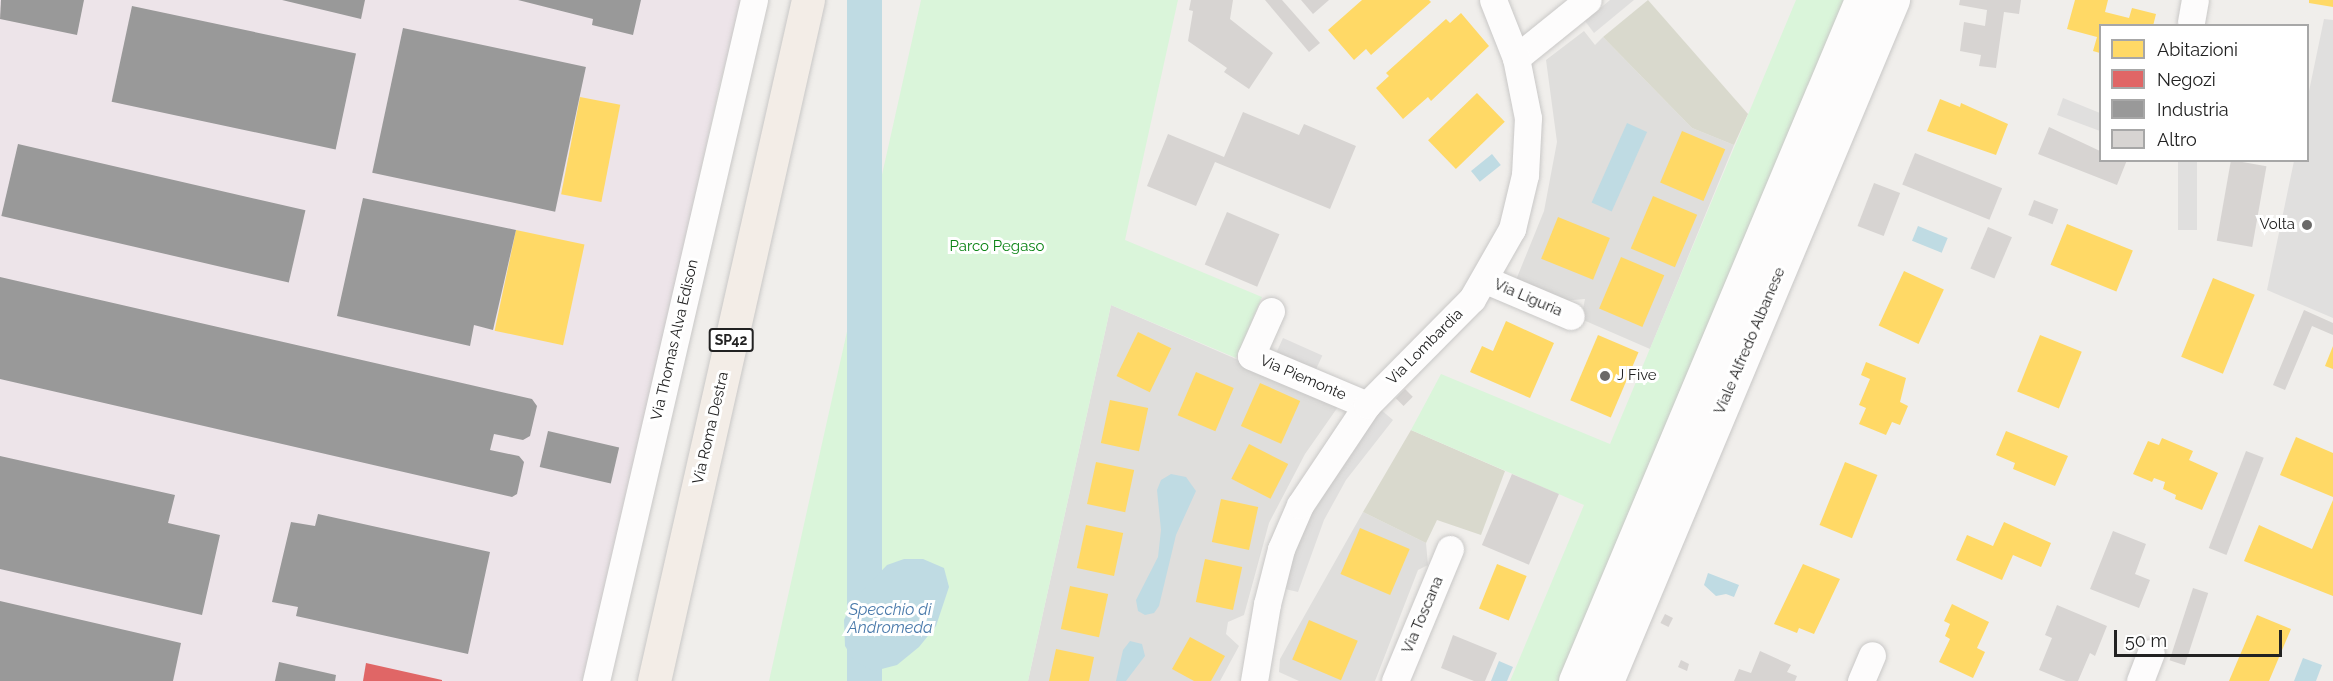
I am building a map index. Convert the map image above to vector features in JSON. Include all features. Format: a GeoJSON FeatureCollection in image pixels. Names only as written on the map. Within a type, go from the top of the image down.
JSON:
{"type":"FeatureCollection","features":[{"type":"Feature","properties":{"kind":"main road","name":"Via Roma Destra"},"geometry":{"type":"LineString","coordinates":[[654,681],[808,0]]}},
{"type":"Feature","properties":{"kind":"street","name":"Via Thomas Alva Edison"},"geometry":{"type":"LineString","coordinates":[[596,681],[754,0]]}},
{"type":"Feature","properties":{"kind":"street","name":"Via Lombardia"},"geometry":{"type":"LineString","coordinates":[[1258,679],[1267,604],[1281,549],[1323,466],[1367,405],[1452,321],[1486,280],[1512,229],[1525,175],[1528,118],[1516,58],[1493,0]]}},
{"type":"Feature","properties":{"kind":"street"},"geometry":{"type":"LineString","coordinates":[[1516,58],[1588,0]]}},
{"type":"Feature","properties":{"kind":"street","name":"Viale Alfredo Albanese"},"geometry":{"type":"LineString","coordinates":[[1575,681],[1862,0]]}},
{"type":"Feature","properties":{"kind":"street","name":"Viale Alfredo Albanese"},"geometry":{"type":"LineString","coordinates":[[1607,681],[1893,0]]}},
{"type":"Feature","properties":{"kind":"street","name":"Via Liguria"},"geometry":{"type":"LineString","coordinates":[[1486,280],[1571,316]]}},
{"type":"Feature","properties":{"kind":"street","name":"Via Piemonte"},"geometry":{"type":"LineString","coordinates":[[1271,311],[1251,356],[1367,405]]}},
{"type":"Feature","properties":{"kind":"street","name":"Via Toscana"},"geometry":{"type":"LineString","coordinates":[[1395,681],[1450,549]]}},
{"type":"Feature","properties":{"kind":"street"},"geometry":{"type":"LineString","coordinates":[[2140,681],[2151,653]]}},
{"type":"Feature","properties":{"kind":"street"},"geometry":{"type":"LineString","coordinates":[[1861,681],[1872,655]]}},
{"type":"Feature","properties":{"kind":"shaded area"},"geometry":{"type":"Polygon","coordinates":[[[0,0],[743,0],[720,83],[588,681],[0,681],[0,0]]]}},
{"type":"Feature","properties":{"kind":"shaded area"},"geometry":{"type":"Polygon","coordinates":[[[1610,0],[1634,0],[1594,33],[1585,21],[1610,0]]]}},
{"type":"Feature","properties":{"kind":"shaded area"},"geometry":{"type":"Polygon","coordinates":[[[1648,0],[1748,114],[1734,145],[1692,128],[1603,37],[1648,0]]]}},
{"type":"Feature","properties":{"kind":"shaded area","name":"Volta"},"geometry":{"type":"Polygon","coordinates":[[[2324,19],[2333,20],[2333,318],[2267,290],[2294,162],[2309,162],[2309,91],[2324,19]]]}},
{"type":"Feature","properties":{"kind":"shaded area"},"geometry":{"type":"Polygon","coordinates":[[[1584,31],[1595,45],[1603,37],[1692,128],[1734,145],[1650,349],[1581,319],[1585,299],[1563,301],[1516,280],[1544,211],[1557,142],[1546,60],[1584,31]]]}},
{"type":"Feature","properties":{"kind":"shaded area"},"geometry":{"type":"Polygon","coordinates":[[[2063,98],[2099,113],[2099,131],[2057,115],[2063,98]]]}},
{"type":"Feature","properties":{"kind":"shaded area"},"geometry":{"type":"Polygon","coordinates":[[[2178,162],[2197,162],[2197,230],[2178,230],[2178,162]]]}},
{"type":"Feature","properties":{"kind":"shaded area"},"geometry":{"type":"Polygon","coordinates":[[[1111,305],[1340,404],[1305,454],[1269,523],[1244,615],[1228,622],[1226,634],[1239,646],[1220,681],[1028,681],[1111,305]]]}},
{"type":"Feature","properties":{"kind":"shaded area"},"geometry":{"type":"Polygon","coordinates":[[[1283,338],[1322,355],[1316,370],[1276,353],[1283,338]]]}},
{"type":"Feature","properties":{"kind":"shaded area"},"geometry":{"type":"Polygon","coordinates":[[[1380,409],[1393,420],[1346,480],[1324,520],[1298,592],[1281,588],[1310,511],[1380,409]]]}},
{"type":"Feature","properties":{"kind":"shaded area"},"geometry":{"type":"Polygon","coordinates":[[[1411,430],[1505,471],[1481,535],[1437,520],[1426,543],[1363,512],[1411,430]]]}},
{"type":"Feature","properties":{"kind":"shaded area"},"geometry":{"type":"Polygon","coordinates":[[[1363,512],[1426,543],[1428,565],[1418,570],[1375,681],[1299,681],[1279,672],[1280,659],[1363,512]]]}},
{"type":"Feature","properties":{"kind":"green space","name":"Parco Pegaso"},"geometry":{"type":"Polygon","coordinates":[[[921,0],[1178,0],[1125,240],[1262,297],[1236,358],[1111,305],[1028,681],[769,681],[921,0]]]}},
{"type":"Feature","properties":{"kind":"green space"},"geometry":{"type":"Polygon","coordinates":[[[1796,0],[1847,0],[1560,681],[1510,681],[1584,505],[1411,430],[1441,374],[1610,444],[1796,0]]]}},
{"type":"Feature","properties":{"kind":"water"},"geometry":{"type":"Polygon","coordinates":[[[847,0],[882,0],[882,681],[847,681],[847,0]]]}},
{"type":"Feature","properties":{"kind":"water"},"geometry":{"type":"Polygon","coordinates":[[[1627,123],[1647,132],[1612,211],[1592,202],[1627,123]]]}},
{"type":"Feature","properties":{"kind":"water"},"geometry":{"type":"Polygon","coordinates":[[[1492,154],[1501,165],[1480,182],[1471,171],[1492,154]]]}},
{"type":"Feature","properties":{"kind":"water"},"geometry":{"type":"Polygon","coordinates":[[[1918,226],[1948,238],[1942,253],[1912,241],[1918,226]]]}},
{"type":"Feature","properties":{"kind":"water"},"geometry":{"type":"Polygon","coordinates":[[[1171,474],[1186,477],[1196,491],[1176,535],[1159,606],[1154,613],[1145,615],[1138,611],[1136,600],[1158,557],[1161,530],[1157,490],[1161,480],[1171,474]]]}},
{"type":"Feature","properties":{"kind":"water","name":"Specchio di Andromeda"},"geometry":{"type":"Polygon","coordinates":[[[904,559],[923,559],[944,568],[949,587],[936,626],[919,647],[897,665],[874,671],[855,662],[845,646],[844,620],[852,602],[887,565],[904,559]]]}},
{"type":"Feature","properties":{"kind":"water"},"geometry":{"type":"Polygon","coordinates":[[[1708,573],[1739,585],[1734,597],[1726,594],[1716,596],[1704,585],[1708,573]]]}},
{"type":"Feature","properties":{"kind":"water"},"geometry":{"type":"Polygon","coordinates":[[[1130,641],[1142,644],[1145,656],[1126,681],[1116,681],[1123,650],[1130,641]]]}},
{"type":"Feature","properties":{"kind":"water"},"geometry":{"type":"Polygon","coordinates":[[[2303,658],[2322,665],[2316,681],[2294,681],[2303,658]]]}},
{"type":"Feature","properties":{"kind":"water"},"geometry":{"type":"Polygon","coordinates":[[[1499,661],[1513,667],[1507,681],[1491,681],[1499,661]]]}},
{"type":"Feature","properties":{"kind":"building: Abitazioni"},"geometry":{"type":"Polygon","coordinates":[[[1362,0],[1429,0],[1431,2],[1371,55],[1366,49],[1354,60],[1328,30],[1362,0]]]}},
{"type":"Feature","properties":{"kind":"building: Abitazioni"},"geometry":{"type":"Polygon","coordinates":[[[2075,0],[2108,0],[2105,12],[2129,18],[2132,8],[2156,14],[2154,24],[2099,24],[2099,53],[2093,51],[2097,37],[2067,29],[2075,0]]]}},
{"type":"Feature","properties":{"kind":"building: Abitazioni"},"geometry":{"type":"Polygon","coordinates":[[[2309,0],[2333,0],[2333,7],[2309,3],[2309,0]]]}},
{"type":"Feature","properties":{"kind":"building: Abitazioni"},"geometry":{"type":"Polygon","coordinates":[[[1461,13],[1489,46],[1431,101],[1428,97],[1403,119],[1376,88],[1389,76],[1386,73],[1446,19],[1450,23],[1461,13]]]}},
{"type":"Feature","properties":{"kind":"building: Abitazioni"},"geometry":{"type":"Polygon","coordinates":[[[1477,93],[1505,122],[1456,169],[1428,140],[1477,93]]]}},
{"type":"Feature","properties":{"kind":"building: Abitazioni"},"geometry":{"type":"Polygon","coordinates":[[[580,97],[620,105],[601,202],[561,194],[580,97]]]}},
{"type":"Feature","properties":{"kind":"building: Abitazioni"},"geometry":{"type":"Polygon","coordinates":[[[1940,99],[1960,107],[1961,103],[2008,124],[1996,155],[1927,131],[1940,99]]]}},
{"type":"Feature","properties":{"kind":"building: Abitazioni"},"geometry":{"type":"Polygon","coordinates":[[[1682,131],[1725,149],[1703,201],[1660,183],[1682,131]]]}},
{"type":"Feature","properties":{"kind":"building: Abitazioni"},"geometry":{"type":"Polygon","coordinates":[[[1653,196],[1697,215],[1675,267],[1631,248],[1653,196]]]}},
{"type":"Feature","properties":{"kind":"building: Abitazioni"},"geometry":{"type":"Polygon","coordinates":[[[1558,217],[1610,238],[1593,280],[1541,259],[1558,217]]]}},
{"type":"Feature","properties":{"kind":"building: Abitazioni"},"geometry":{"type":"Polygon","coordinates":[[[2067,224],[2133,251],[2116,291],[2051,265],[2067,224]]]}},
{"type":"Feature","properties":{"kind":"building: Abitazioni"},"geometry":{"type":"Polygon","coordinates":[[[516,230],[584,245],[563,345],[495,331],[516,230]]]}},
{"type":"Feature","properties":{"kind":"building: Abitazioni"},"geometry":{"type":"Polygon","coordinates":[[[1621,257],[1664,275],[1642,327],[1599,309],[1621,257]]]}},
{"type":"Feature","properties":{"kind":"building: Abitazioni"},"geometry":{"type":"Polygon","coordinates":[[[1904,271],[1944,290],[1919,344],[1879,325],[1904,271]]]}},
{"type":"Feature","properties":{"kind":"building: Abitazioni"},"geometry":{"type":"Polygon","coordinates":[[[2213,278],[2255,295],[2223,374],[2181,357],[2213,278]]]}},
{"type":"Feature","properties":{"kind":"building: Abitazioni"},"geometry":{"type":"Polygon","coordinates":[[[1506,321],[1554,343],[1530,398],[1470,372],[1482,346],[1493,351],[1506,321]]]}},
{"type":"Feature","properties":{"kind":"building: Abitazioni"},"geometry":{"type":"Polygon","coordinates":[[[1138,332],[1171,348],[1150,392],[1117,376],[1138,332]]]}},
{"type":"Feature","properties":{"kind":"building: Abitazioni","name":"J Five"},"geometry":{"type":"Polygon","coordinates":[[[1598,335],[1639,352],[1611,418],[1570,400],[1598,335]]]}},
{"type":"Feature","properties":{"kind":"building: Abitazioni"},"geometry":{"type":"Polygon","coordinates":[[[2040,335],[2082,352],[2059,408],[2017,392],[2040,335]]]}},
{"type":"Feature","properties":{"kind":"building: Abitazioni"},"geometry":{"type":"Polygon","coordinates":[[[2333,346],[2333,369],[2325,366],[2333,346]]]}},
{"type":"Feature","properties":{"kind":"building: Abitazioni"},"geometry":{"type":"Polygon","coordinates":[[[1866,362],[1906,378],[1900,402],[1908,406],[1900,425],[1892,422],[1886,435],[1859,424],[1866,408],[1859,405],[1870,379],[1861,375],[1866,362]]]}},
{"type":"Feature","properties":{"kind":"building: Abitazioni"},"geometry":{"type":"Polygon","coordinates":[[[1196,372],[1234,388],[1215,431],[1178,415],[1196,372]]]}},
{"type":"Feature","properties":{"kind":"building: Abitazioni"},"geometry":{"type":"Polygon","coordinates":[[[1260,383],[1300,401],[1281,444],[1241,426],[1260,383]]]}},
{"type":"Feature","properties":{"kind":"building: Abitazioni"},"geometry":{"type":"Polygon","coordinates":[[[1110,400],[1148,408],[1139,451],[1101,443],[1110,400]]]}},
{"type":"Feature","properties":{"kind":"building: Abitazioni"},"geometry":{"type":"Polygon","coordinates":[[[2006,431],[2068,456],[2055,486],[2013,469],[2015,463],[1996,455],[2006,431]]]}},
{"type":"Feature","properties":{"kind":"building: Abitazioni"},"geometry":{"type":"Polygon","coordinates":[[[2296,437],[2333,453],[2333,497],[2280,475],[2296,437]]]}},
{"type":"Feature","properties":{"kind":"building: Abitazioni"},"geometry":{"type":"Polygon","coordinates":[[[2162,438],[2193,451],[2189,460],[2218,473],[2202,510],[2175,499],[2176,495],[2163,489],[2165,482],[2154,478],[2152,482],[2133,474],[2148,441],[2159,445],[2162,438]]]}},
{"type":"Feature","properties":{"kind":"building: Abitazioni"},"geometry":{"type":"Polygon","coordinates":[[[1249,444],[1288,464],[1270,499],[1231,479],[1249,444]]]}},
{"type":"Feature","properties":{"kind":"building: Abitazioni"},"geometry":{"type":"Polygon","coordinates":[[[1096,462],[1134,470],[1125,512],[1087,504],[1096,462]]]}},
{"type":"Feature","properties":{"kind":"building: Abitazioni"},"geometry":{"type":"Polygon","coordinates":[[[1845,462],[1877,475],[1852,538],[1820,525],[1845,462]]]}},
{"type":"Feature","properties":{"kind":"building: Abitazioni"},"geometry":{"type":"Polygon","coordinates":[[[1221,499],[1258,507],[1249,550],[1212,542],[1221,499]]]}},
{"type":"Feature","properties":{"kind":"building: Abitazioni"},"geometry":{"type":"Polygon","coordinates":[[[2333,500],[2333,596],[2244,561],[2259,525],[2312,549],[2333,500]]]}},
{"type":"Feature","properties":{"kind":"building: Abitazioni"},"geometry":{"type":"Polygon","coordinates":[[[2004,522],[2051,543],[2041,567],[2013,555],[2002,580],[1956,560],[1967,535],[1993,546],[2004,522]]]}},
{"type":"Feature","properties":{"kind":"building: Abitazioni"},"geometry":{"type":"Polygon","coordinates":[[[1086,525],[1123,533],[1114,576],[1077,568],[1086,525]]]}},
{"type":"Feature","properties":{"kind":"building: Abitazioni"},"geometry":{"type":"Polygon","coordinates":[[[1360,528],[1410,549],[1390,595],[1340,574],[1360,528]]]}},
{"type":"Feature","properties":{"kind":"building: Abitazioni"},"geometry":{"type":"Polygon","coordinates":[[[1205,559],[1242,567],[1233,610],[1196,602],[1205,559]]]}},
{"type":"Feature","properties":{"kind":"building: Abitazioni"},"geometry":{"type":"Polygon","coordinates":[[[1497,564],[1527,576],[1509,620],[1479,609],[1497,564]]]}},
{"type":"Feature","properties":{"kind":"building: Abitazioni"},"geometry":{"type":"Polygon","coordinates":[[[1803,564],[1840,579],[1814,634],[1799,628],[1797,633],[1774,624],[1803,564]]]}},
{"type":"Feature","properties":{"kind":"building: Abitazioni"},"geometry":{"type":"Polygon","coordinates":[[[1070,586],[1108,594],[1099,637],[1061,629],[1070,586]]]}},
{"type":"Feature","properties":{"kind":"building: Abitazioni"},"geometry":{"type":"Polygon","coordinates":[[[1952,604],[1989,622],[1977,648],[1985,652],[1973,678],[1939,662],[1950,639],[1945,636],[1950,624],[1944,621],[1952,604]]]}},
{"type":"Feature","properties":{"kind":"building: Abitazioni"},"geometry":{"type":"Polygon","coordinates":[[[2257,615],[2291,629],[2269,681],[2229,681],[2257,615]]]}},
{"type":"Feature","properties":{"kind":"building: Abitazioni"},"geometry":{"type":"Polygon","coordinates":[[[1309,620],[1358,641],[1341,680],[1292,660],[1309,620]]]}},
{"type":"Feature","properties":{"kind":"building: Abitazioni"},"geometry":{"type":"Polygon","coordinates":[[[1190,637],[1225,656],[1211,681],[1194,681],[1172,669],[1190,637]]]}},
{"type":"Feature","properties":{"kind":"building: Abitazioni"},"geometry":{"type":"Polygon","coordinates":[[[1056,649],[1094,657],[1089,681],[1049,681],[1056,649]]]}},
{"type":"Feature","properties":{"kind":"building: Negozi"},"geometry":{"type":"Polygon","coordinates":[[[366,663],[442,680],[442,681],[363,681],[366,663]]]}},
{"type":"Feature","properties":{"kind":"building: Industria"},"geometry":{"type":"Polygon","coordinates":[[[1,0],[84,0],[77,35],[0,19],[1,0]]]}},
{"type":"Feature","properties":{"kind":"building: Industria"},"geometry":{"type":"Polygon","coordinates":[[[282,0],[365,0],[361,19],[282,0]]]}},
{"type":"Feature","properties":{"kind":"building: Industria"},"geometry":{"type":"Polygon","coordinates":[[[518,0],[641,0],[633,35],[592,25],[593,19],[518,0]]]}},
{"type":"Feature","properties":{"kind":"building: Industria"},"geometry":{"type":"Polygon","coordinates":[[[132,6],[356,54],[336,149],[112,102],[132,6]]]}},
{"type":"Feature","properties":{"kind":"building: Industria"},"geometry":{"type":"Polygon","coordinates":[[[403,28],[586,67],[555,212],[372,173],[403,28]]]}},
{"type":"Feature","properties":{"kind":"building: Industria"},"geometry":{"type":"Polygon","coordinates":[[[18,144],[305,210],[289,282],[1,216],[18,144]]]}},
{"type":"Feature","properties":{"kind":"building: Industria"},"geometry":{"type":"Polygon","coordinates":[[[363,198],[516,230],[493,330],[474,325],[470,346],[337,316],[363,198]]]}},
{"type":"Feature","properties":{"kind":"building: Industria"},"geometry":{"type":"Polygon","coordinates":[[[0,277],[532,399],[537,406],[530,436],[523,440],[494,434],[490,450],[519,456],[524,462],[517,494],[512,497],[0,379],[0,277]]]}},
{"type":"Feature","properties":{"kind":"building: Industria"},"geometry":{"type":"Polygon","coordinates":[[[548,431],[619,447],[611,483],[540,467],[548,431]]]}},
{"type":"Feature","properties":{"kind":"building: Industria"},"geometry":{"type":"Polygon","coordinates":[[[0,456],[175,495],[168,523],[220,535],[202,615],[0,569],[0,456]]]}},
{"type":"Feature","properties":{"kind":"building: Industria"},"geometry":{"type":"Polygon","coordinates":[[[318,514],[490,552],[468,654],[296,616],[298,607],[272,602],[291,522],[315,526],[318,514]]]}},
{"type":"Feature","properties":{"kind":"building: Industria"},"geometry":{"type":"Polygon","coordinates":[[[0,601],[181,643],[173,681],[0,681],[0,601]]]}},
{"type":"Feature","properties":{"kind":"building: Industria"},"geometry":{"type":"Polygon","coordinates":[[[279,662],[336,675],[335,681],[275,681],[279,662]]]}},
{"type":"Feature","properties":{"kind":"building: Altro"},"geometry":{"type":"Polygon","coordinates":[[[1191,0],[1233,0],[1230,19],[1273,53],[1249,89],[1224,72],[1227,68],[1188,41],[1193,11],[1189,10],[1191,0]]]}},
{"type":"Feature","properties":{"kind":"building: Altro"},"geometry":{"type":"Polygon","coordinates":[[[1265,0],[1282,0],[1320,43],[1309,52],[1265,0]]]}},
{"type":"Feature","properties":{"kind":"building: Altro"},"geometry":{"type":"Polygon","coordinates":[[[1301,0],[1329,0],[1313,14],[1301,0]]]}},
{"type":"Feature","properties":{"kind":"building: Altro"},"geometry":{"type":"Polygon","coordinates":[[[1960,0],[2021,0],[2019,14],[2004,12],[1996,68],[1979,66],[1981,55],[1960,51],[1964,22],[1985,26],[1987,10],[1959,5],[1960,0]]]}},
{"type":"Feature","properties":{"kind":"building: Altro"},"geometry":{"type":"Polygon","coordinates":[[[1243,112],[1299,135],[1304,124],[1356,146],[1330,209],[1215,162],[1196,206],[1147,186],[1168,134],[1224,157],[1243,112]]]}},
{"type":"Feature","properties":{"kind":"building: Altro"},"geometry":{"type":"Polygon","coordinates":[[[2049,127],[2099,151],[2099,162],[2126,162],[2117,185],[2038,154],[2049,127]]]}},
{"type":"Feature","properties":{"kind":"building: Altro"},"geometry":{"type":"Polygon","coordinates":[[[1915,153],[2002,188],[1989,220],[1902,185],[1915,153]]]}},
{"type":"Feature","properties":{"kind":"building: Altro"},"geometry":{"type":"Polygon","coordinates":[[[2231,162],[2266,166],[2252,247],[2217,241],[2231,162]]]}},
{"type":"Feature","properties":{"kind":"building: Altro"},"geometry":{"type":"Polygon","coordinates":[[[1874,183],[1900,193],[1884,236],[1858,226],[1874,183]]]}},
{"type":"Feature","properties":{"kind":"building: Altro"},"geometry":{"type":"Polygon","coordinates":[[[2034,200],[2058,209],[2053,224],[2028,215],[2034,200]]]}},
{"type":"Feature","properties":{"kind":"building: Altro"},"geometry":{"type":"Polygon","coordinates":[[[1227,212],[1279,234],[1257,287],[1205,264],[1227,212]]]}},
{"type":"Feature","properties":{"kind":"building: Altro"},"geometry":{"type":"Polygon","coordinates":[[[1988,227],[2012,237],[1994,279],[1970,268],[1988,227]]]}},
{"type":"Feature","properties":{"kind":"building: Altro"},"geometry":{"type":"Polygon","coordinates":[[[2304,310],[2333,323],[2333,335],[2312,326],[2285,390],[2273,385],[2304,310]]]}},
{"type":"Feature","properties":{"kind":"building: Altro"},"geometry":{"type":"Polygon","coordinates":[[[1405,389],[1413,397],[1404,406],[1396,398],[1405,389]]]}},
{"type":"Feature","properties":{"kind":"building: Altro"},"geometry":{"type":"Polygon","coordinates":[[[2246,451],[2264,458],[2226,555],[2209,548],[2246,451]]]}},
{"type":"Feature","properties":{"kind":"building: Altro"},"geometry":{"type":"Polygon","coordinates":[[[1512,474],[1559,494],[1529,565],[1482,545],[1512,474]]]}},
{"type":"Feature","properties":{"kind":"building: Altro"},"geometry":{"type":"Polygon","coordinates":[[[2113,531],[2146,544],[2135,574],[2150,580],[2139,608],[2090,589],[2113,531]]]}},
{"type":"Feature","properties":{"kind":"building: Altro"},"geometry":{"type":"Polygon","coordinates":[[[2193,588],[2208,593],[2185,665],[2170,660],[2193,588]]]}},
{"type":"Feature","properties":{"kind":"building: Altro"},"geometry":{"type":"Polygon","coordinates":[[[2057,605],[2107,626],[2095,656],[2090,653],[2078,681],[2066,681],[2039,670],[2052,638],[2045,635],[2057,605]]]}},
{"type":"Feature","properties":{"kind":"building: Altro"},"geometry":{"type":"Polygon","coordinates":[[[1665,614],[1673,618],[1668,627],[1660,623],[1665,614]]]}},
{"type":"Feature","properties":{"kind":"building: Altro"},"geometry":{"type":"Polygon","coordinates":[[[1453,635],[1497,653],[1485,681],[1474,681],[1441,668],[1453,635]]]}},
{"type":"Feature","properties":{"kind":"building: Altro"},"geometry":{"type":"Polygon","coordinates":[[[1760,651],[1791,665],[1787,672],[1797,676],[1795,681],[1734,681],[1739,669],[1751,673],[1760,651]]]}},
{"type":"Feature","properties":{"kind":"building: Altro"},"geometry":{"type":"Polygon","coordinates":[[[1681,660],[1689,664],[1687,671],[1678,667],[1681,660]]]}},
{"type":"Feature","properties":{"kind":"place","name":"Volta"},"geometry":{"type":"Point","coordinates":[2307,225]}},
{"type":"Feature","properties":{"kind":"place","name":"J Five"},"geometry":{"type":"Point","coordinates":[1605,376]}}]}
